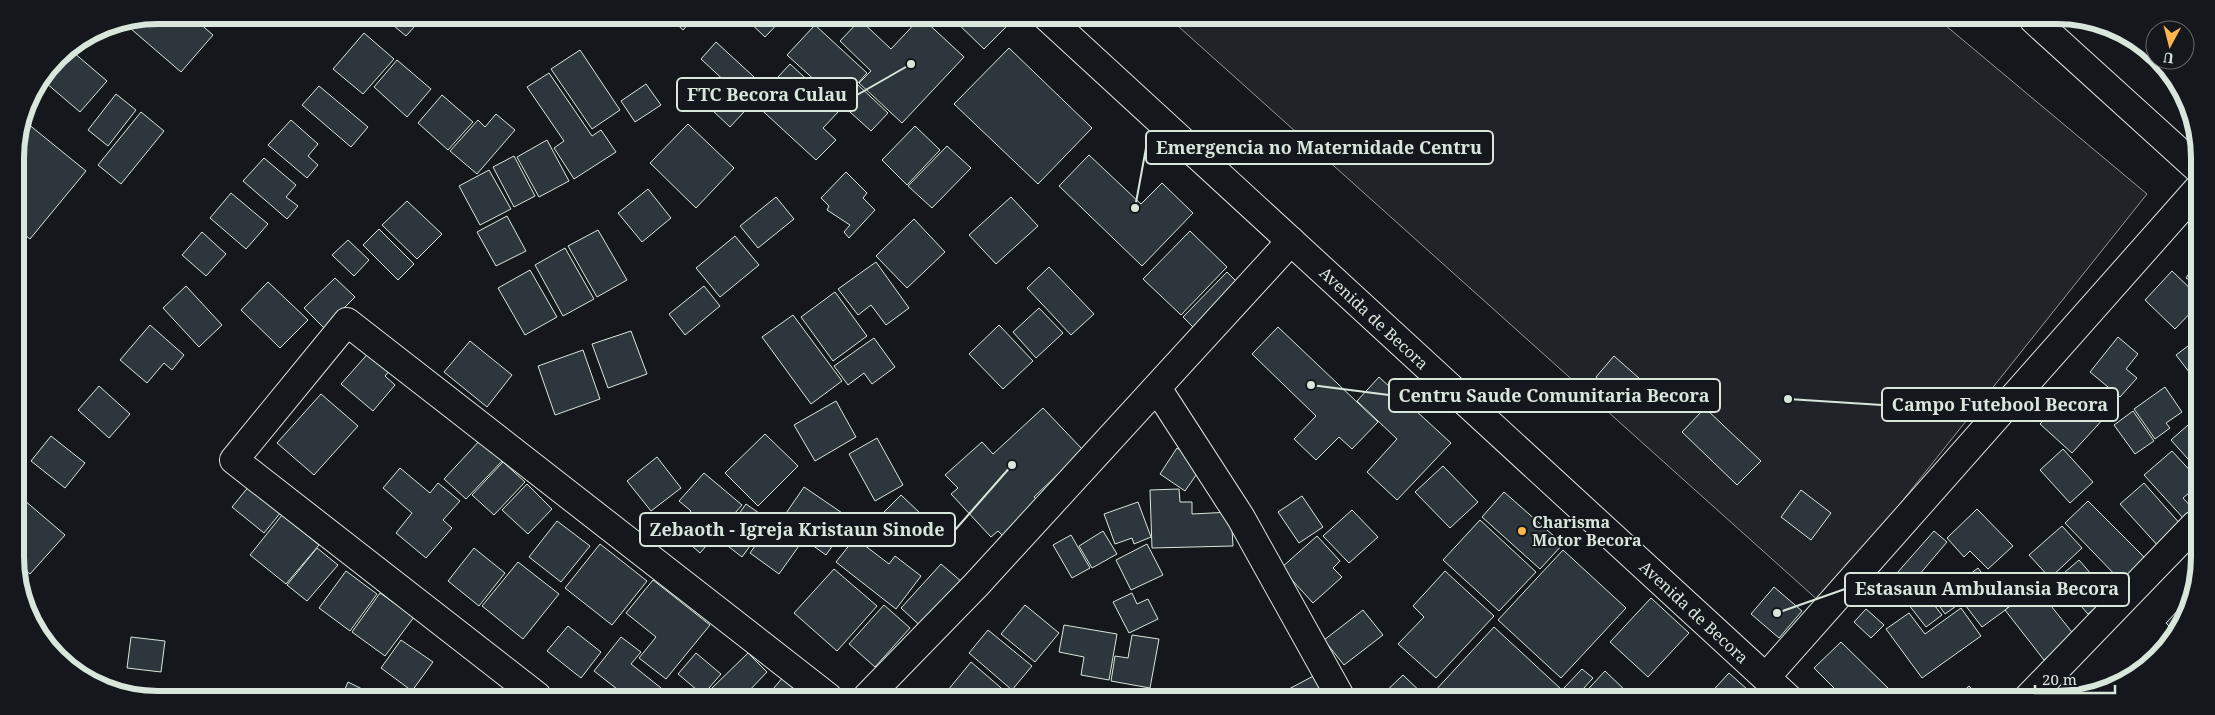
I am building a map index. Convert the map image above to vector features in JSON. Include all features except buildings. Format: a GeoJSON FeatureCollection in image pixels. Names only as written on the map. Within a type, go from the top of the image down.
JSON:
{"type":"FeatureCollection","features":[{"type":"Feature","properties":{"kind":"street","name":"Avenida de Becora"},"geometry":{"type":"LineString","coordinates":[[1056,24],[1781,691]]}},
{"type":"Feature","properties":{"kind":"street"},"geometry":{"type":"LineString","coordinates":[[2038,24],[2191,163]]}},
{"type":"Feature","properties":{"kind":"street"},"geometry":{"type":"LineString","coordinates":[[1766,677],[2191,197]]}},
{"type":"Feature","properties":{"kind":"street"},"geometry":{"type":"LineString","coordinates":[[873,691],[976,585],[1291,241]]}},
{"type":"Feature","properties":{"kind":"street"},"geometry":{"type":"LineString","coordinates":[[531,691],[234,460],[347,322],[820,691]]}},
{"type":"Feature","properties":{"kind":"street"},"geometry":{"type":"LineString","coordinates":[[1157,388],[1241,518],[1337,691]]}},
{"type":"Feature","properties":{"kind":"street"},"geometry":{"type":"LineString","coordinates":[[2035,691],[2191,529]]}},
{"type":"Feature","properties":{"kind":"shaded area"},"geometry":{"type":"Polygon","coordinates":[[[1176,24],[1944,24],[2147,194],[1821,603],[1176,24]]]}},
{"type":"Feature","properties":{"kind":"place","name":"FTC Becora Culau"},"geometry":{"type":"Point","coordinates":[911,64]}},
{"type":"Feature","properties":{"kind":"place","name":"Emergencia no Maternidade Centru"},"geometry":{"type":"Point","coordinates":[1135,208]}},
{"type":"Feature","properties":{"kind":"place","name":"Centru Saude Comunitaria Becora"},"geometry":{"type":"Point","coordinates":[1311,385]}},
{"type":"Feature","properties":{"kind":"place","name":"Campo Futebool Becora"},"geometry":{"type":"Point","coordinates":[1788,399]}},
{"type":"Feature","properties":{"kind":"place","name":"Zebaoth - Igreja Kristaun Sinode"},"geometry":{"type":"Point","coordinates":[1012,465]}},
{"type":"Feature","properties":{"kind":"place","name":"Charisma Motor Becora"},"geometry":{"type":"Point","coordinates":[1522,531]}},
{"type":"Feature","properties":{"kind":"place","name":"Estasaun Ambulansia Becora"},"geometry":{"type":"Point","coordinates":[1777,613]}}]}
